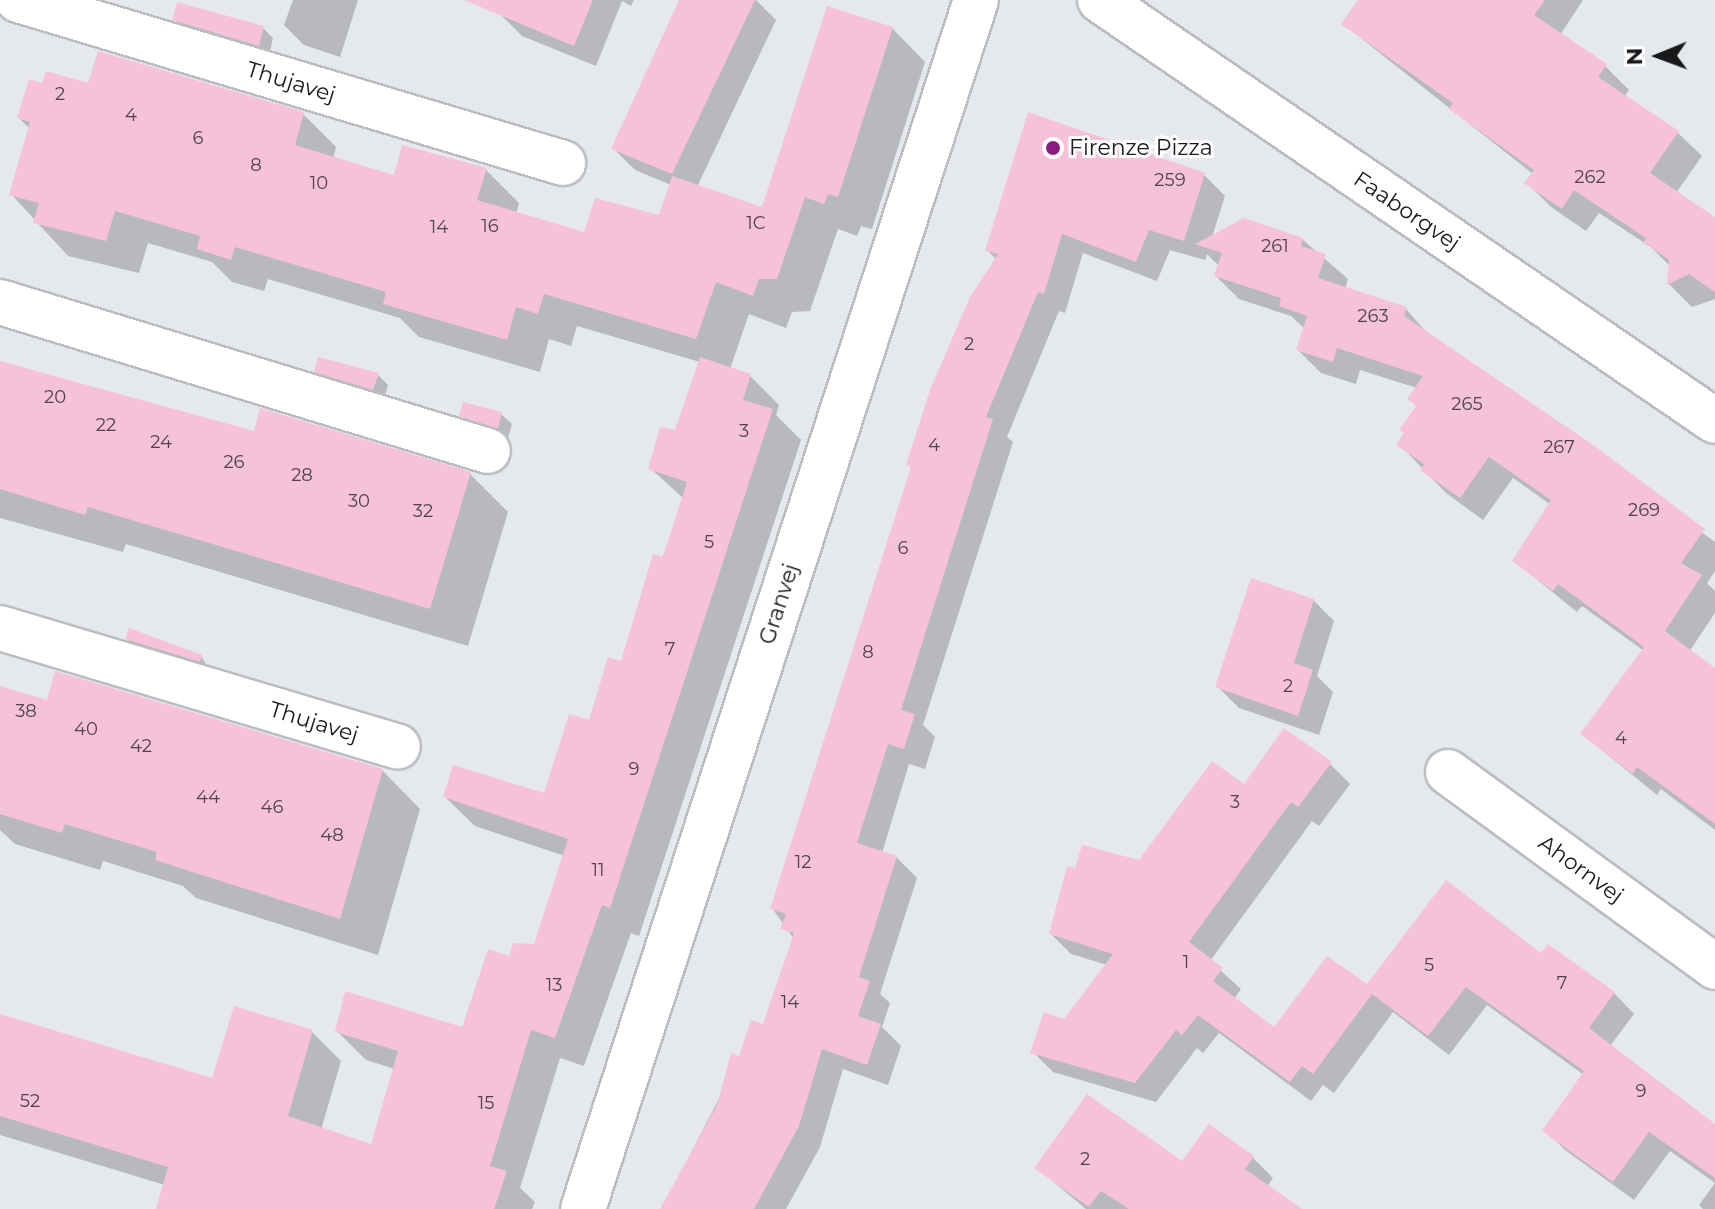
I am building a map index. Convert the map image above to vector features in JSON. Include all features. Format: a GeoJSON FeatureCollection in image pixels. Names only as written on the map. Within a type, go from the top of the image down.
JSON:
{"type":"FeatureCollection","features":[{"type":"Feature","properties":{"kind":"street","name":"Thujavej"},"geometry":{"type":"LineString","coordinates":[[18,0],[563,163]]}},
{"type":"Feature","properties":{"kind":"street","name":"Granvej"},"geometry":{"type":"LineString","coordinates":[[583,1209],[976,0]]}},
{"type":"Feature","properties":{"kind":"street","name":"Faaborgvej"},"geometry":{"type":"LineString","coordinates":[[1100,0],[1715,421]]}},
{"type":"Feature","properties":{"kind":"street"},"geometry":{"type":"LineString","coordinates":[[0,302],[488,451]]}},
{"type":"Feature","properties":{"kind":"street","name":"Thujavej"},"geometry":{"type":"LineString","coordinates":[[0,628],[398,747]]}},
{"type":"Feature","properties":{"kind":"street","name":"Ahornvej"},"geometry":{"type":"LineString","coordinates":[[1448,772],[1715,967]]}},
{"type":"Feature","properties":{"kind":"building"},"geometry":{"type":"Polygon","coordinates":[[[464,0],[593,0],[574,46],[464,0]]]}},
{"type":"Feature","properties":{"kind":"building"},"geometry":{"type":"Polygon","coordinates":[[[679,0],[755,0],[672,174],[611,149],[679,0]]]}},
{"type":"Feature","properties":{"kind":"building"},"geometry":{"type":"Polygon","coordinates":[[[1358,0],[1545,0],[1534,15],[1607,64],[1598,77],[1679,131],[1650,173],[1715,217],[1715,292],[1689,274],[1667,285],[1669,260],[1644,242],[1646,238],[1574,190],[1562,209],[1524,183],[1534,170],[1449,109],[1453,103],[1341,24],[1358,0]]]}},
{"type":"Feature","properties":{"kind":"building"},"geometry":{"type":"Polygon","coordinates":[[[177,2],[264,26],[259,46],[172,20],[177,2]]]}},
{"type":"Feature","properties":{"kind":"building"},"geometry":{"type":"Polygon","coordinates":[[[827,6],[893,27],[838,197],[828,194],[824,204],[805,197],[777,279],[759,279],[753,296],[716,282],[696,339],[544,294],[538,314],[516,307],[507,340],[383,304],[386,292],[235,247],[231,260],[197,249],[200,236],[115,211],[106,241],[33,223],[39,203],[9,195],[30,122],[17,118],[29,79],[42,83],[46,71],[88,83],[98,51],[304,112],[295,145],[394,175],[402,145],[487,168],[477,200],[584,232],[595,198],[659,215],[672,176],[762,207],[827,6]]]}},
{"type":"Feature","properties":{"kind":"building"},"geometry":{"type":"Polygon","coordinates":[[[1028,112],[1205,173],[1184,241],[1149,230],[1136,262],[1062,234],[1044,294],[1038,292],[986,417],[993,419],[901,710],[915,714],[904,749],[888,744],[857,843],[897,856],[859,977],[870,981],[858,1016],[881,1024],[867,1065],[822,1049],[799,1126],[754,1209],[660,1209],[717,1105],[731,1053],[739,1056],[751,1020],[763,1024],[794,933],[780,929],[786,914],[770,909],[911,467],[906,465],[930,390],[970,297],[998,254],[985,251],[1028,112]]]}},
{"type":"Feature","properties":{"kind":"building"},"geometry":{"type":"Polygon","coordinates":[[[1244,218],[1303,238],[1301,246],[1326,254],[1318,278],[1407,307],[1404,316],[1596,447],[1705,529],[1681,563],[1702,575],[1665,631],[1715,668],[1715,824],[1637,767],[1633,774],[1580,734],[1644,647],[1558,584],[1553,591],[1512,561],[1551,500],[1489,457],[1460,498],[1420,470],[1424,464],[1396,445],[1404,433],[1399,430],[1416,406],[1407,399],[1423,376],[1337,348],[1333,362],[1296,350],[1307,316],[1279,306],[1281,298],[1214,276],[1222,253],[1195,244],[1244,218]]]}},
{"type":"Feature","properties":{"kind":"building"},"geometry":{"type":"Polygon","coordinates":[[[318,357],[379,373],[373,390],[314,372],[318,357]]]}},
{"type":"Feature","properties":{"kind":"building"},"geometry":{"type":"Polygon","coordinates":[[[700,357],[751,374],[743,400],[773,409],[610,908],[602,905],[555,1038],[531,1030],[490,1166],[507,1171],[494,1209],[156,1209],[168,1167],[0,1116],[0,1014],[212,1078],[234,1006],[313,1030],[288,1116],[371,1144],[398,1051],[335,1032],[345,991],[462,1027],[488,949],[509,956],[513,943],[534,944],[568,839],[443,797],[453,765],[544,793],[569,714],[589,720],[608,657],[621,661],[653,554],[663,557],[687,482],[648,469],[660,427],[675,430],[700,357]]]}},
{"type":"Feature","properties":{"kind":"building"},"geometry":{"type":"Polygon","coordinates":[[[0,361],[254,431],[260,408],[471,472],[430,609],[88,507],[85,515],[0,489],[0,361]]]}},
{"type":"Feature","properties":{"kind":"building"},"geometry":{"type":"Polygon","coordinates":[[[463,402],[502,412],[498,429],[459,416],[463,402]]]}},
{"type":"Feature","properties":{"kind":"building"},"geometry":{"type":"Polygon","coordinates":[[[1251,578],[1314,599],[1294,663],[1313,670],[1298,716],[1215,687],[1251,578]]]}},
{"type":"Feature","properties":{"kind":"building"},"geometry":{"type":"Polygon","coordinates":[[[129,628],[202,655],[200,662],[125,639],[129,628]]]}},
{"type":"Feature","properties":{"kind":"building"},"geometry":{"type":"Polygon","coordinates":[[[55,671],[383,769],[340,919],[155,860],[157,852],[65,824],[62,833],[0,814],[0,686],[47,700],[55,671]]]}},
{"type":"Feature","properties":{"kind":"building"},"geometry":{"type":"Polygon","coordinates":[[[1284,728],[1332,762],[1298,807],[1291,802],[1189,942],[1223,968],[1213,981],[1274,1027],[1327,956],[1367,984],[1446,880],[1541,953],[1548,944],[1615,992],[1589,1028],[1715,1124],[1715,1178],[1649,1132],[1613,1182],[1542,1131],[1584,1071],[1466,987],[1428,1036],[1372,994],[1313,1074],[1302,1066],[1290,1082],[1198,1015],[1182,1035],[1176,1030],[1135,1083],[1030,1053],[1044,1012],[1064,1019],[1113,954],[1049,934],[1067,866],[1075,868],[1082,845],[1139,860],[1212,761],[1244,784],[1284,728]]]}},
{"type":"Feature","properties":{"kind":"building"},"geometry":{"type":"Polygon","coordinates":[[[1087,1094],[1182,1161],[1209,1124],[1254,1156],[1245,1169],[1302,1209],[1129,1209],[1101,1191],[1089,1207],[1034,1168],[1087,1094]]]}},
{"type":"Feature","properties":{"kind":"place","name":"Firenze Pizza"},"geometry":{"type":"Point","coordinates":[1053,148]}}]}
